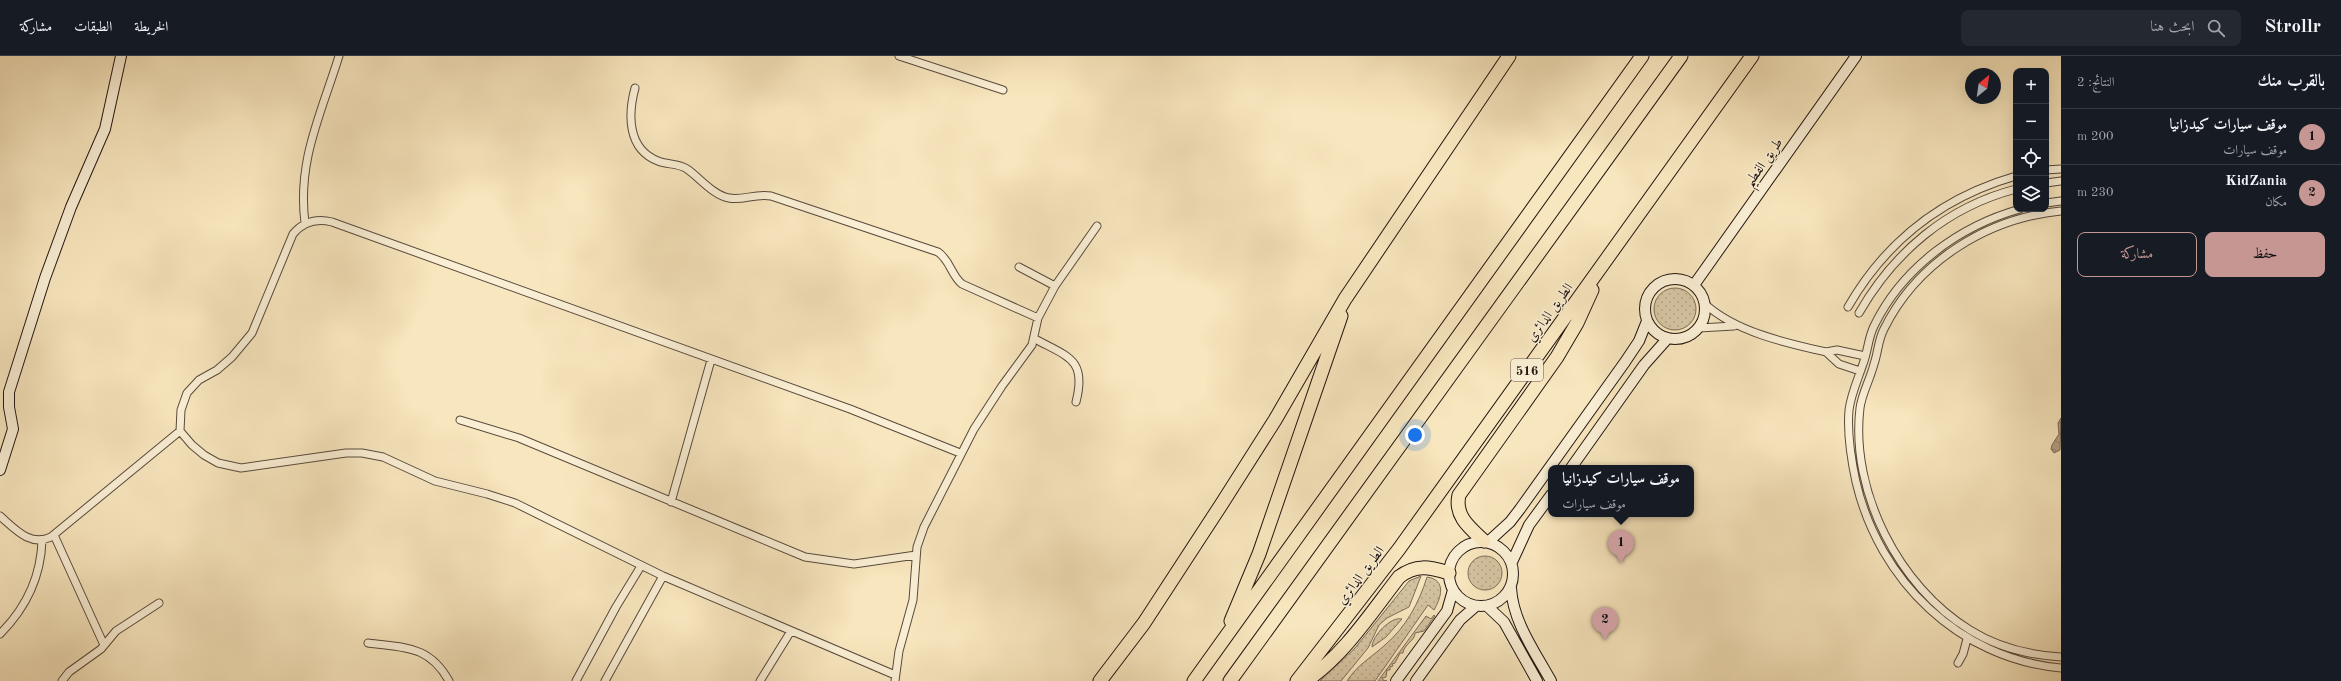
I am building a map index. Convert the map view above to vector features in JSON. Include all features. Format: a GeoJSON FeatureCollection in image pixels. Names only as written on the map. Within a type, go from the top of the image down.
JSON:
{"type":"FeatureCollection","features":[{"type":"Feature","properties":{"kind":"highway"},"geometry":{"type":"LineString","coordinates":[[1100,681],[1144,623],[1275,420],[1345,298],[1509,56]]}},
{"type":"Feature","properties":{"kind":"highway"},"geometry":{"type":"LineString","coordinates":[[1194,681],[1405,384],[1642,56]]}},
{"type":"Feature","properties":{"kind":"highway"},"geometry":{"type":"LineString","coordinates":[[1230,681],[1681,56]]}},
{"type":"Feature","properties":{"kind":"highway","name":"516"},"geometry":{"type":"LineString","coordinates":[[1741,71],[1748,56]]}},
{"type":"Feature","properties":{"kind":"highway","name":"الطريق الدائري"},"geometry":{"type":"LineString","coordinates":[[1297,681],[1399,549],[1752,56]]}},
{"type":"Feature","properties":{"kind":"highway"},"geometry":{"type":"LineString","coordinates":[[1486,542],[1461,518],[1458,506],[1459,495],[1564,345],[1585,306],[1600,270]]}},
{"type":"Feature","properties":{"kind":"highway"},"geometry":{"type":"LineString","coordinates":[[1222,643],[1259,554],[1338,327],[1345,298]]}},
{"type":"Feature","properties":{"kind":"highway"},"geometry":{"type":"LineString","coordinates":[[1306,681],[1317,673],[1344,647],[1399,577],[1407,571],[1415,568],[1426,567],[1449,573]]}},
{"type":"Feature","properties":{"kind":"street"},"geometry":{"type":"LineString","coordinates":[[0,470],[13,429],[9,407],[9,392],[45,278],[71,207],[105,129],[121,56]]}},
{"type":"Feature","properties":{"kind":"street"},"geometry":{"type":"LineString","coordinates":[[305,224],[302,188],[305,168],[315,127],[339,56]]}},
{"type":"Feature","properties":{"kind":"street"},"geometry":{"type":"LineString","coordinates":[[899,56],[1003,90]]}},
{"type":"Feature","properties":{"kind":"street","name":"طريق الفطيم"},"geometry":{"type":"LineString","coordinates":[[1694,285],[1856,56]]}},
{"type":"Feature","properties":{"kind":"street"},"geometry":{"type":"LineString","coordinates":[[635,88],[631,107],[633,135],[642,150],[652,158],[684,167],[726,198],[736,199],[759,195],[771,196],[938,252],[946,258],[954,275],[962,284],[1038,318]]}},
{"type":"Feature","properties":{"kind":"street"},"geometry":{"type":"LineString","coordinates":[[2049,170],[2061,169]]}},
{"type":"Feature","properties":{"kind":"street"},"geometry":{"type":"LineString","coordinates":[[1848,307],[1878,263],[1915,226],[1961,197],[1985,186],[2013,177]]}},
{"type":"Feature","properties":{"kind":"street"},"geometry":{"type":"LineString","coordinates":[[2049,183],[2061,181]]}},
{"type":"Feature","properties":{"kind":"street"},"geometry":{"type":"LineString","coordinates":[[1859,313],[1886,272],[1920,238],[1958,212],[1985,199],[2013,190]]}},
{"type":"Feature","properties":{"kind":"street"},"geometry":{"type":"LineString","coordinates":[[2049,202],[2061,201]]}},
{"type":"Feature","properties":{"kind":"street"},"geometry":{"type":"LineString","coordinates":[[2049,205],[2051,212]]}},
{"type":"Feature","properties":{"kind":"street"},"geometry":{"type":"LineString","coordinates":[[2013,211],[1995,217],[1963,233],[1942,246],[1920,265],[1885,308],[1870,335],[1865,356],[1853,390],[1849,412],[1851,451],[1855,476],[1864,510],[1880,545],[1895,570],[1926,606],[1948,626],[1967,638],[2009,658],[2061,668]]}},
{"type":"Feature","properties":{"kind":"street"},"geometry":{"type":"LineString","coordinates":[[2061,211],[2018,219],[1967,241],[1945,256],[1921,277],[1893,314],[1883,331],[1874,366],[1861,403],[1859,432],[1864,473],[1873,505],[1888,540],[1904,566],[1932,600],[1955,620],[1987,640],[2025,653],[2061,658]]}},
{"type":"Feature","properties":{"kind":"street"},"geometry":{"type":"LineString","coordinates":[[960,453],[850,409],[332,222],[321,220],[305,224],[296,230],[290,238],[261,314],[246,341],[225,363],[199,380],[187,393],[181,410],[180,431],[192,446],[204,455],[218,463],[241,468],[346,453],[362,453],[383,457],[435,480],[515,503],[641,566],[895,678],[899,651],[913,600],[916,555],[924,527],[960,453],[987,407],[1035,339],[1038,318],[1055,286],[1097,226]]}},
{"type":"Feature","properties":{"kind":"street"},"geometry":{"type":"LineString","coordinates":[[1963,233],[1967,241]]}},
{"type":"Feature","properties":{"kind":"street"},"geometry":{"type":"LineString","coordinates":[[1019,267],[1055,286]]}},
{"type":"Feature","properties":{"kind":"street"},"geometry":{"type":"LineString","coordinates":[[1706,304],[1704,317],[1699,328],[1685,338],[1668,338],[1656,332],[1647,321],[1645,310],[1646,298],[1652,288],[1662,281],[1673,278],[1684,279],[1694,285],[1703,296],[1706,304],[1724,320],[1739,327],[1826,352],[1837,350],[1865,356]]}},
{"type":"Feature","properties":{"kind":"street"},"geometry":{"type":"LineString","coordinates":[[1885,308],[1893,314]]}},
{"type":"Feature","properties":{"kind":"street"},"geometry":{"type":"LineString","coordinates":[[1552,465],[1628,359],[1647,321]]}},
{"type":"Feature","properties":{"kind":"street"},"geometry":{"type":"LineString","coordinates":[[1699,328],[1739,327]]}},
{"type":"Feature","properties":{"kind":"street"},"geometry":{"type":"LineString","coordinates":[[1573,465],[1644,365],[1668,338]]}},
{"type":"Feature","properties":{"kind":"street"},"geometry":{"type":"LineString","coordinates":[[1035,339],[1064,354],[1076,365],[1081,380],[1076,402]]}},
{"type":"Feature","properties":{"kind":"street"},"geometry":{"type":"LineString","coordinates":[[1826,352],[1839,364],[1860,371]]}},
{"type":"Feature","properties":{"kind":"street"},"geometry":{"type":"LineString","coordinates":[[671,502],[711,360]]}},
{"type":"Feature","properties":{"kind":"street"},"geometry":{"type":"LineString","coordinates":[[460,420],[519,438],[791,553],[819,560],[865,564],[916,555]]}},
{"type":"Feature","properties":{"kind":"street"},"geometry":{"type":"LineString","coordinates":[[0,516],[28,538],[42,540],[54,535],[105,494],[122,477],[180,431]]}},
{"type":"Feature","properties":{"kind":"street"},"geometry":{"type":"LineString","coordinates":[[1486,542],[1510,522],[1548,470]]}},
{"type":"Feature","properties":{"kind":"street"},"geometry":{"type":"LineString","coordinates":[[1855,476],[1864,473]]}},
{"type":"Feature","properties":{"kind":"street"},"geometry":{"type":"LineString","coordinates":[[1512,562],[1529,525],[1548,499]]}},
{"type":"Feature","properties":{"kind":"street"},"geometry":{"type":"LineString","coordinates":[[54,535],[104,645]]}},
{"type":"Feature","properties":{"kind":"street"},"geometry":{"type":"LineString","coordinates":[[0,634],[20,610],[36,580],[41,563],[42,540]]}},
{"type":"Feature","properties":{"kind":"street"},"geometry":{"type":"LineString","coordinates":[[1396,681],[1447,611],[1453,590],[1449,573],[1450,564],[1460,549],[1471,543],[1486,542],[1502,549],[1512,562],[1514,575],[1511,588],[1512,604],[1517,620],[1551,681]]}},
{"type":"Feature","properties":{"kind":"street"},"geometry":{"type":"LineString","coordinates":[[576,681],[616,607],[641,566]]}},
{"type":"Feature","properties":{"kind":"street"},"geometry":{"type":"LineString","coordinates":[[605,681],[663,576]]}},
{"type":"Feature","properties":{"kind":"street"},"geometry":{"type":"LineString","coordinates":[[1453,590],[1463,600],[1476,606],[1487,606],[1501,600],[1511,588]]}},
{"type":"Feature","properties":{"kind":"street"},"geometry":{"type":"LineString","coordinates":[[1926,606],[1932,600]]}},
{"type":"Feature","properties":{"kind":"street"},"geometry":{"type":"LineString","coordinates":[[62,681],[69,672],[104,645],[116,630],[159,603]]}},
{"type":"Feature","properties":{"kind":"street"},"geometry":{"type":"LineString","coordinates":[[1416,681],[1455,627],[1476,606]]}},
{"type":"Feature","properties":{"kind":"street"},"geometry":{"type":"LineString","coordinates":[[1487,606],[1504,622],[1537,681]]}},
{"type":"Feature","properties":{"kind":"street"},"geometry":{"type":"LineString","coordinates":[[760,681],[791,631]]}},
{"type":"Feature","properties":{"kind":"street"},"geometry":{"type":"LineString","coordinates":[[1958,663],[1965,649],[1967,638]]}},
{"type":"Feature","properties":{"kind":"street"},"geometry":{"type":"LineString","coordinates":[[368,643],[410,648],[424,653],[439,665],[449,681]]}},
{"type":"Feature","properties":{"kind":"shaded area"},"geometry":{"type":"Polygon","coordinates":[[[1671,288],[1679,288],[1687,291],[1693,297],[1696,309],[1693,321],[1687,327],[1679,330],[1671,330],[1663,327],[1657,321],[1654,313],[1654,305],[1657,297],[1663,291],[1671,288]]]}},
{"type":"Feature","properties":{"kind":"shaded area"},"geometry":{"type":"Polygon","coordinates":[[[1482,556],[1488,556],[1497,561],[1501,567],[1501,579],[1497,585],[1488,590],[1482,590],[1473,585],[1468,576],[1468,570],[1473,561],[1482,556]]]}},
{"type":"Feature","properties":{"kind":"shaded area"},"geometry":{"type":"Polygon","coordinates":[[[1421,576],[1409,607],[1387,618],[1379,625],[1368,648],[1341,681],[1320,681],[1355,648],[1409,581],[1421,576]]]}},
{"type":"Feature","properties":{"kind":"shaded area"},"geometry":{"type":"Polygon","coordinates":[[[1427,577],[1438,582],[1441,590],[1439,600],[1434,610],[1428,605],[1375,681],[1347,681],[1360,666],[1393,638],[1411,614],[1427,577]]]}},
{"type":"Feature","properties":{"kind":"shaded area"},"geometry":{"type":"Polygon","coordinates":[[[1434,615],[1435,616],[1424,631],[1415,633],[1415,636],[1405,647],[1403,653],[1400,653],[1395,663],[1392,664],[1393,666],[1390,667],[1390,670],[1387,670],[1386,677],[1382,678],[1383,680],[1387,681],[1378,681],[1426,616],[1431,619],[1434,615]]]}},
{"type":"Feature","properties":{"kind":"shaded area"},"geometry":{"type":"Polygon","coordinates":[[[1402,619],[1386,637],[1372,647],[1375,638],[1383,628],[1393,621],[1402,619]]]}},
{"type":"Feature","properties":{"kind":"water"},"geometry":{"type":"Polygon","coordinates":[[[2061,418],[2060,450],[2054,453],[2051,449],[2059,434],[2058,423],[2061,418]]]}},
{"type":"Feature","properties":{"kind":"place","name":"موقف سيارات كيدزانيا"},"geometry":{"type":"Point","coordinates":[1621,563]}},
{"type":"Feature","properties":{"kind":"place","name":"KidZania"},"geometry":{"type":"Point","coordinates":[1605,640]}}]}
